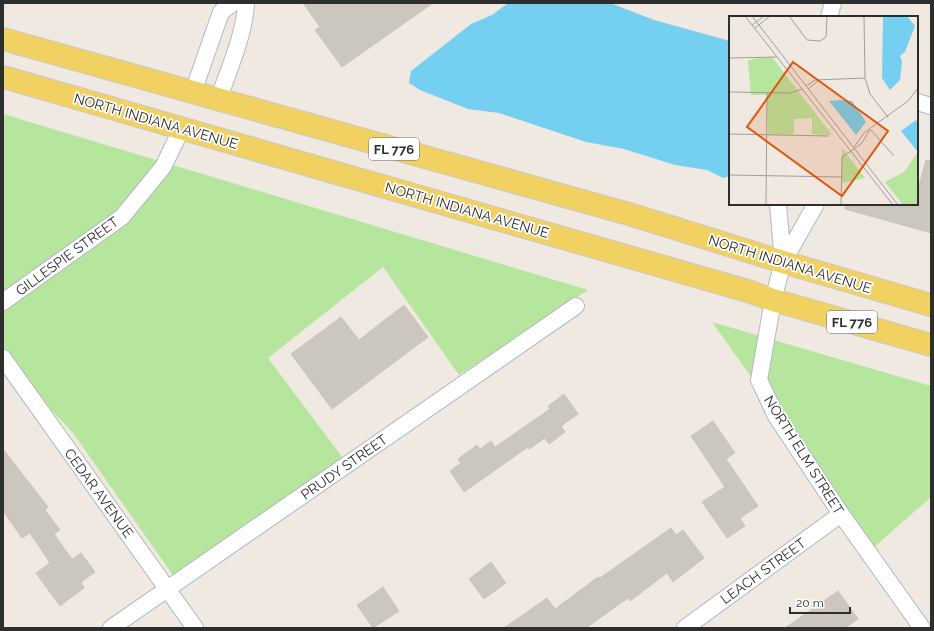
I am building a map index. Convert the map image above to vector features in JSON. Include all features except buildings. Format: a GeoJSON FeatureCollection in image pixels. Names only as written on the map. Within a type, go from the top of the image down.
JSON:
{"type":"FeatureCollection","features":[{"type":"Feature","properties":{"kind":"main road","name":"NORTH INDIANA AVENUE"},"geometry":{"type":"LineString","coordinates":[[3,39],[193,92],[218,101],[629,214],[783,262],[931,305]]}},
{"type":"Feature","properties":{"kind":"main road","name":"NORTH INDIANA AVENUE"},"geometry":{"type":"LineString","coordinates":[[3,77],[633,257],[773,300],[931,345]]}},
{"type":"Feature","properties":{"kind":"street"},"geometry":{"type":"LineString","coordinates":[[193,92],[221,12],[233,3]]}},
{"type":"Feature","properties":{"kind":"street"},"geometry":{"type":"LineString","coordinates":[[218,101],[241,30],[246,3]]}},
{"type":"Feature","properties":{"kind":"street"},"geometry":{"type":"LineString","coordinates":[[829,16],[833,3]]}},
{"type":"Feature","properties":{"kind":"street"},"geometry":{"type":"LineString","coordinates":[[918,102],[931,106]]}},
{"type":"Feature","properties":{"kind":"street","name":"GILLESPIE STREET"},"geometry":{"type":"LineString","coordinates":[[3,302],[122,217],[163,167],[182,128]]}},
{"type":"Feature","properties":{"kind":"street"},"geometry":{"type":"LineString","coordinates":[[778,205],[783,262]]}},
{"type":"Feature","properties":{"kind":"street"},"geometry":{"type":"LineString","coordinates":[[783,262],[815,205]]}},
{"type":"Feature","properties":{"kind":"street","name":"NORTH ELM STREET"},"geometry":{"type":"LineString","coordinates":[[783,262],[773,300],[758,380],[776,416],[841,514],[922,628]]}},
{"type":"Feature","properties":{"kind":"street","name":"PRUDY STREET"},"geometry":{"type":"LineString","coordinates":[[111,628],[576,306]]}},
{"type":"Feature","properties":{"kind":"street","name":"CEDAR AVENUE"},"geometry":{"type":"LineString","coordinates":[[3,358],[195,628]]}},
{"type":"Feature","properties":{"kind":"street","name":"LEACH STREET"},"geometry":{"type":"LineString","coordinates":[[685,628],[841,514]]}},
{"type":"Feature","properties":{"kind":"green space"},"geometry":{"type":"Polygon","coordinates":[[[3,114],[588,290],[459,375],[383,267],[268,358],[343,458],[177,581],[73,433],[3,358],[3,114]]]}},
{"type":"Feature","properties":{"kind":"green space"},"geometry":{"type":"Polygon","coordinates":[[[712,322],[931,386],[931,497],[873,548],[712,322]]]}},
{"type":"Feature","properties":{"kind":"water"},"geometry":{"type":"Polygon","coordinates":[[[508,3],[610,3],[654,20],[729,41],[729,176],[723,178],[707,170],[675,165],[624,149],[586,142],[499,113],[468,109],[420,90],[409,83],[411,71],[471,24],[492,15],[508,3]]]}}]}
